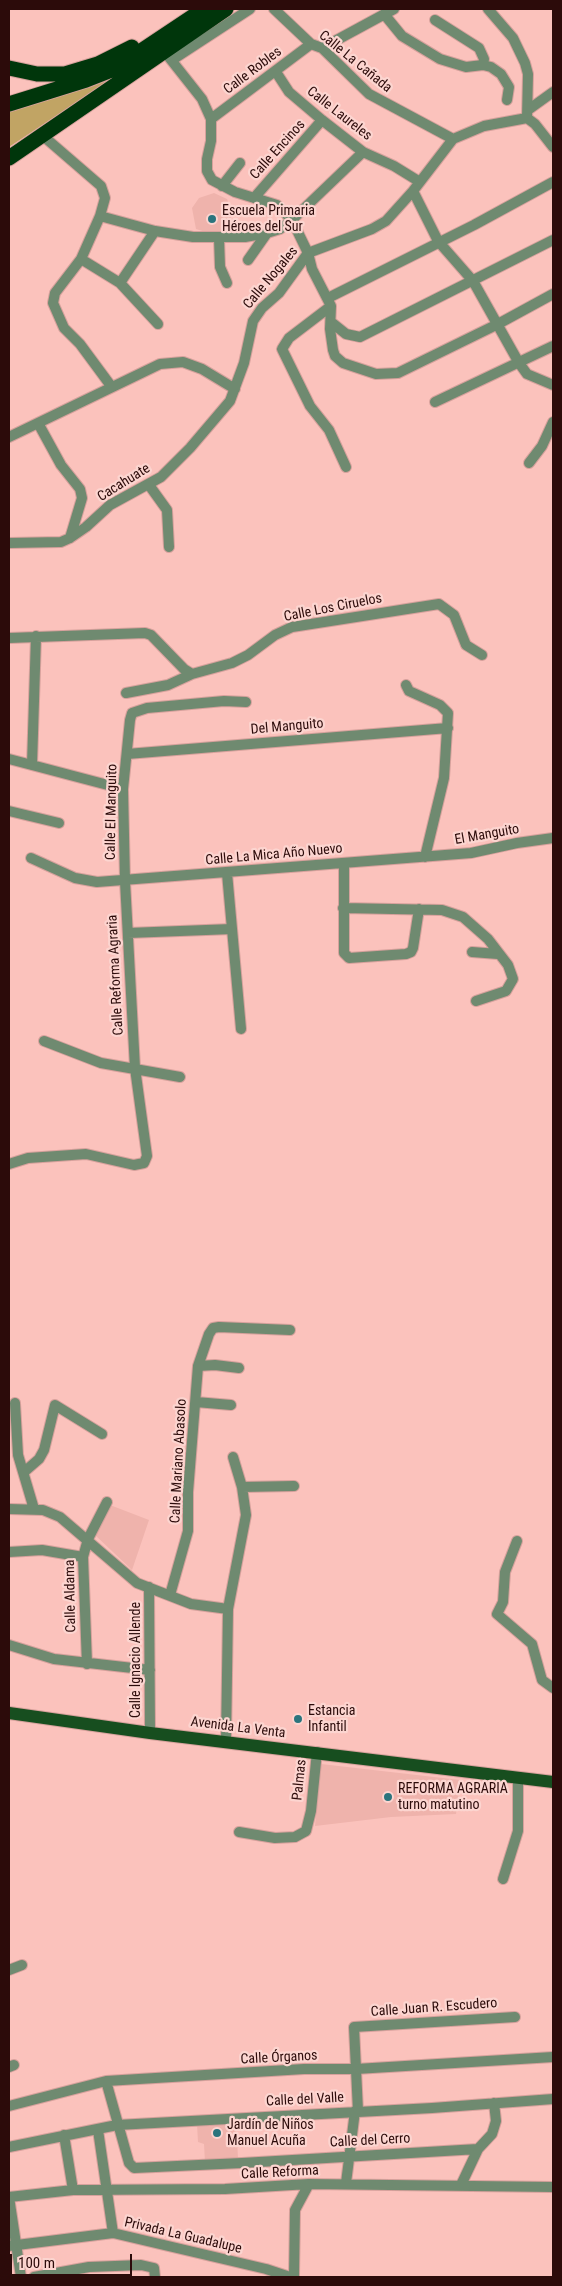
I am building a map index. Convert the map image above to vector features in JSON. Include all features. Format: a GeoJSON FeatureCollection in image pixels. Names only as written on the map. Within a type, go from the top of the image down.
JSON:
{"type":"FeatureCollection","features":[{"type":"Feature","properties":{"kind":"highway"},"geometry":{"type":"LineString","coordinates":[[9,68],[37,74],[65,74],[98,64],[149,38],[198,9]]}},
{"type":"Feature","properties":{"kind":"highway"},"geometry":{"type":"LineString","coordinates":[[9,104],[86,80],[114,69],[204,9]]}},
{"type":"Feature","properties":{"kind":"highway"},"geometry":{"type":"LineString","coordinates":[[9,158],[42,135],[168,56],[226,9]]}},
{"type":"Feature","properties":{"kind":"main road","name":"Avenida La Venta"},"geometry":{"type":"LineString","coordinates":[[9,1713],[150,1733],[553,1782]]}},
{"type":"Feature","properties":{"kind":"street"},"geometry":{"type":"LineString","coordinates":[[250,9],[168,56],[202,99],[211,120],[213,128],[207,159],[207,171],[212,180],[222,186],[277,205],[292,220],[308,253],[312,269],[330,302],[331,336],[335,356],[343,363],[354,367],[383,374],[398,373],[498,324],[553,294]]}},
{"type":"Feature","properties":{"kind":"street","name":"Calle La Cañada"},"geometry":{"type":"LineString","coordinates":[[274,9],[311,44],[322,48],[369,94],[453,139]]}},
{"type":"Feature","properties":{"kind":"street"},"geometry":{"type":"LineString","coordinates":[[322,48],[394,9]]}},
{"type":"Feature","properties":{"kind":"street"},"geometry":{"type":"LineString","coordinates":[[488,9],[513,38],[525,62],[528,74],[528,114],[553,147]]}},
{"type":"Feature","properties":{"kind":"street"},"geometry":{"type":"LineString","coordinates":[[384,14],[402,36],[440,59],[466,67],[483,65],[491,67],[501,74],[509,87],[507,100]]}},
{"type":"Feature","properties":{"kind":"street"},"geometry":{"type":"LineString","coordinates":[[436,20],[478,48],[484,59],[483,65]]}},
{"type":"Feature","properties":{"kind":"street","name":"Calle Robles"},"geometry":{"type":"LineString","coordinates":[[211,120],[311,44]]}},
{"type":"Feature","properties":{"kind":"street","name":"Calle Laureles"},"geometry":{"type":"LineString","coordinates":[[276,72],[289,92],[363,152],[394,166],[420,182]]}},
{"type":"Feature","properties":{"kind":"street"},"geometry":{"type":"LineString","coordinates":[[528,114],[553,92]]}},
{"type":"Feature","properties":{"kind":"street","name":"Calle Nogales"},"geometry":{"type":"LineString","coordinates":[[209,425],[230,400],[236,389],[253,321],[262,308],[279,293],[308,253],[386,221],[413,191],[453,139],[484,126],[528,114]]}},
{"type":"Feature","properties":{"kind":"street","name":"Calle Encinos"},"geometry":{"type":"LineString","coordinates":[[254,198],[322,120]]}},
{"type":"Feature","properties":{"kind":"street"},"geometry":{"type":"LineString","coordinates":[[42,135],[101,186],[105,198],[100,216],[81,259],[55,293],[53,303],[64,328],[80,344],[111,386]]}},
{"type":"Feature","properties":{"kind":"street","name":"Calle Nogales"},"geometry":{"type":"LineString","coordinates":[[100,216],[155,231],[193,237],[245,237],[267,233],[280,229],[292,220],[363,152]]}},
{"type":"Feature","properties":{"kind":"street"},"geometry":{"type":"LineString","coordinates":[[222,186],[240,163]]}},
{"type":"Feature","properties":{"kind":"street"},"geometry":{"type":"LineString","coordinates":[[346,467],[329,430],[310,406],[282,349],[289,338],[330,302],[438,242],[474,225],[553,182]]}},
{"type":"Feature","properties":{"kind":"street"},"geometry":{"type":"LineString","coordinates":[[413,191],[438,242],[473,281],[519,363],[528,374],[553,385]]}},
{"type":"Feature","properties":{"kind":"street"},"geometry":{"type":"LineString","coordinates":[[120,283],[155,231]]}},
{"type":"Feature","properties":{"kind":"street"},"geometry":{"type":"LineString","coordinates":[[248,260],[267,233]]}},
{"type":"Feature","properties":{"kind":"street"},"geometry":{"type":"LineString","coordinates":[[218,238],[220,267],[227,283]]}},
{"type":"Feature","properties":{"kind":"street"},"geometry":{"type":"LineString","coordinates":[[331,322],[346,334],[360,337],[553,240]]}},
{"type":"Feature","properties":{"kind":"street"},"geometry":{"type":"LineString","coordinates":[[81,259],[120,283],[158,324]]}},
{"type":"Feature","properties":{"kind":"street"},"geometry":{"type":"LineString","coordinates":[[436,402],[553,346]]}},
{"type":"Feature","properties":{"kind":"street"},"geometry":{"type":"LineString","coordinates":[[9,437],[111,386],[160,364],[184,362],[202,369],[236,389]]}},
{"type":"Feature","properties":{"kind":"street"},"geometry":{"type":"LineString","coordinates":[[9,543],[61,542],[70,538],[81,494],[61,465],[38,422]]}},
{"type":"Feature","properties":{"kind":"street"},"geometry":{"type":"LineString","coordinates":[[529,463],[542,446],[553,422]]}},
{"type":"Feature","properties":{"kind":"street","name":"Cacahuate"},"geometry":{"type":"LineString","coordinates":[[70,538],[86,527],[110,505],[162,477],[209,425]]}},
{"type":"Feature","properties":{"kind":"street"},"geometry":{"type":"LineString","coordinates":[[148,485],[167,510],[169,547]]}},
{"type":"Feature","properties":{"kind":"street","name":"Calle Los Ciruelos"},"geometry":{"type":"LineString","coordinates":[[126,693],[168,684],[192,674],[232,663],[248,655],[275,635],[292,627],[439,604],[454,615],[466,645],[482,654]]}},
{"type":"Feature","properties":{"kind":"street"},"geometry":{"type":"LineString","coordinates":[[9,638],[145,633],[151,635],[184,669],[192,674]]}},
{"type":"Feature","properties":{"kind":"street"},"geometry":{"type":"LineString","coordinates":[[32,764],[36,636]]}},
{"type":"Feature","properties":{"kind":"street"},"geometry":{"type":"LineString","coordinates":[[406,685],[409,691],[445,708],[448,713],[444,778],[425,857]]}},
{"type":"Feature","properties":{"kind":"street","name":"Calle El Manguito"},"geometry":{"type":"LineString","coordinates":[[125,881],[123,789],[132,713],[148,708],[200,703],[246,702]]}},
{"type":"Feature","properties":{"kind":"street","name":"Del Manguito"},"geometry":{"type":"LineString","coordinates":[[127,754],[448,728]]}},
{"type":"Feature","properties":{"kind":"street"},"geometry":{"type":"LineString","coordinates":[[9,759],[123,789]]}},
{"type":"Feature","properties":{"kind":"street"},"geometry":{"type":"LineString","coordinates":[[9,811],[59,823]]}},
{"type":"Feature","properties":{"kind":"street","name":"El Manguito"},"geometry":{"type":"LineString","coordinates":[[425,857],[471,853],[517,843],[553,838]]}},
{"type":"Feature","properties":{"kind":"street","name":"Calle La Mica Año Nuevo"},"geometry":{"type":"LineString","coordinates":[[31,858],[86,881],[125,881],[425,857]]}},
{"type":"Feature","properties":{"kind":"street"},"geometry":{"type":"LineString","coordinates":[[344,863],[344,952],[349,958],[406,954],[411,952],[419,910]]}},
{"type":"Feature","properties":{"kind":"street"},"geometry":{"type":"LineString","coordinates":[[227,873],[241,1029]]}},
{"type":"Feature","properties":{"kind":"street","name":"Calle Reforma Agraria"},"geometry":{"type":"LineString","coordinates":[[9,1164],[28,1158],[86,1154],[134,1165],[144,1163],[147,1156],[135,1068],[125,881]]}},
{"type":"Feature","properties":{"kind":"street"},"geometry":{"type":"LineString","coordinates":[[343,908],[442,910],[463,917],[488,939],[508,966],[513,979],[506,991],[476,1001]]}},
{"type":"Feature","properties":{"kind":"street"},"geometry":{"type":"LineString","coordinates":[[128,933],[232,929]]}},
{"type":"Feature","properties":{"kind":"street"},"geometry":{"type":"LineString","coordinates":[[488,939],[472,952],[498,954]]}},
{"type":"Feature","properties":{"kind":"street"},"geometry":{"type":"LineString","coordinates":[[44,1041],[101,1062],[180,1077]]}},
{"type":"Feature","properties":{"kind":"street","name":"Calle Mariano Abasolo"},"geometry":{"type":"LineString","coordinates":[[170,1595],[188,1530],[188,1492],[198,1366],[209,1334],[213,1328],[290,1330]]}},
{"type":"Feature","properties":{"kind":"street"},"geometry":{"type":"LineString","coordinates":[[198,1366],[215,1364],[239,1368]]}},
{"type":"Feature","properties":{"kind":"street"},"geometry":{"type":"LineString","coordinates":[[196,1402],[231,1405]]}},
{"type":"Feature","properties":{"kind":"street"},"geometry":{"type":"LineString","coordinates":[[14,1403],[18,1454],[34,1509]]}},
{"type":"Feature","properties":{"kind":"street"},"geometry":{"type":"LineString","coordinates":[[24,1472],[39,1459],[44,1450],[55,1405],[102,1434]]}},
{"type":"Feature","properties":{"kind":"street"},"geometry":{"type":"LineString","coordinates":[[226,1741],[228,1609],[246,1515],[242,1487],[233,1457]]}},
{"type":"Feature","properties":{"kind":"street"},"geometry":{"type":"LineString","coordinates":[[242,1487],[294,1486]]}},
{"type":"Feature","properties":{"kind":"street","name":"Calle Aldama"},"geometry":{"type":"LineString","coordinates":[[87,1664],[83,1557],[88,1539],[107,1502]]}},
{"type":"Feature","properties":{"kind":"street"},"geometry":{"type":"LineString","coordinates":[[9,1509],[43,1510],[60,1517],[88,1539],[132,1580],[191,1604],[228,1609]]}},
{"type":"Feature","properties":{"kind":"street"},"geometry":{"type":"LineString","coordinates":[[517,1541],[506,1572],[503,1602],[497,1614],[532,1644],[549,1686]]}},
{"type":"Feature","properties":{"kind":"street"},"geometry":{"type":"LineString","coordinates":[[10,1549],[42,1550],[83,1557]]}},
{"type":"Feature","properties":{"kind":"street","name":"Calle Ignacio Allende"},"geometry":{"type":"LineString","coordinates":[[149,1587],[150,1733]]}},
{"type":"Feature","properties":{"kind":"street"},"geometry":{"type":"LineString","coordinates":[[9,1645],[54,1660],[150,1670]]}},
{"type":"Feature","properties":{"kind":"street","name":"Palmas"},"geometry":{"type":"LineString","coordinates":[[239,1832],[275,1838],[295,1837],[306,1831],[311,1811],[317,1752]]}},
{"type":"Feature","properties":{"kind":"street"},"geometry":{"type":"LineString","coordinates":[[503,1879],[518,1831],[518,1778]]}},
{"type":"Feature","properties":{"kind":"street"},"geometry":{"type":"LineString","coordinates":[[9,1970],[22,1965]]}},
{"type":"Feature","properties":{"kind":"street","name":"Calle Juan R. Escudero"},"geometry":{"type":"LineString","coordinates":[[356,2069],[354,2027],[515,2017]]}},
{"type":"Feature","properties":{"kind":"street","name":"Calle Órganos"},"geometry":{"type":"LineString","coordinates":[[9,2106],[106,2081],[553,2057]]}},
{"type":"Feature","properties":{"kind":"street"},"geometry":{"type":"LineString","coordinates":[[346,2184],[357,2111],[356,2069]]}},
{"type":"Feature","properties":{"kind":"street"},"geometry":{"type":"LineString","coordinates":[[106,2081],[117,2125]]}},
{"type":"Feature","properties":{"kind":"street","name":"Calle del Valle"},"geometry":{"type":"LineString","coordinates":[[9,2147],[117,2125],[553,2099]]}},
{"type":"Feature","properties":{"kind":"street"},"geometry":{"type":"LineString","coordinates":[[462,2185],[478,2149],[488,2139],[494,2128],[496,2120],[494,2103]]}},
{"type":"Feature","properties":{"kind":"street","name":"Calle del Cerro"},"geometry":{"type":"LineString","coordinates":[[117,2125],[129,2163],[134,2168],[478,2149]]}},
{"type":"Feature","properties":{"kind":"street"},"geometry":{"type":"LineString","coordinates":[[98,2130],[113,2234]]}},
{"type":"Feature","properties":{"kind":"street"},"geometry":{"type":"LineString","coordinates":[[64,2135],[73,2190]]}},
{"type":"Feature","properties":{"kind":"street"},"geometry":{"type":"LineString","coordinates":[[294,2277],[295,2210],[309,2184]]}},
{"type":"Feature","properties":{"kind":"street","name":"Calle Reforma"},"geometry":{"type":"LineString","coordinates":[[9,2197],[73,2190],[225,2190],[309,2184],[462,2185],[512,2188],[553,2187]]}},
{"type":"Feature","properties":{"kind":"street"},"geometry":{"type":"LineString","coordinates":[[9,2197],[13,2246],[22,2277]]}},
{"type":"Feature","properties":{"kind":"street","name":"Privada La Guadalupe"},"geometry":{"type":"LineString","coordinates":[[13,2246],[113,2234],[265,2273],[290,2277]]}},
{"type":"Feature","properties":{"kind":"street"},"geometry":{"type":"LineString","coordinates":[[34,2277],[89,2267],[141,2266],[154,2273]]}},
{"type":"Feature","properties":{"kind":"shaded area"},"geometry":{"type":"Polygon","coordinates":[[[118,73],[113,78],[9,147],[9,111],[118,73]]]}},
{"type":"Feature","properties":{"kind":"shaded area","name":"Escuela Primaria Héroes del Sur"},"geometry":{"type":"Polygon","coordinates":[[[214,193],[227,199],[232,212],[229,225],[225,231],[209,233],[196,229],[192,208],[199,198],[214,193]]]}},
{"type":"Feature","properties":{"kind":"shaded area"},"geometry":{"type":"Polygon","coordinates":[[[110,1505],[149,1520],[132,1570],[95,1535],[110,1505]]]}},
{"type":"Feature","properties":{"kind":"shaded area","name":"REFORMA AGRARIA turno matutino"},"geometry":{"type":"Polygon","coordinates":[[[321,1764],[460,1780],[456,1814],[391,1817],[315,1826],[321,1764]]]}},
{"type":"Feature","properties":{"kind":"shaded area","name":"Jardín de Niños Manuel Acuña"},"geometry":{"type":"Polygon","coordinates":[[[236,2122],[238,2158],[205,2162],[204,2144],[198,2142],[197,2124],[236,2122]]]}},
{"type":"Feature","properties":{"kind":"place","name":"Escuela Primaria Héroes del Sur"},"geometry":{"type":"Point","coordinates":[212,219]}},
{"type":"Feature","properties":{"kind":"place","name":"Estancia Infantil"},"geometry":{"type":"Point","coordinates":[298,1719]}},
{"type":"Feature","properties":{"kind":"place","name":"REFORMA AGRARIA turno matutino"},"geometry":{"type":"Point","coordinates":[388,1797]}},
{"type":"Feature","properties":{"kind":"place","name":"Jardín de Niños Manuel Acuña"},"geometry":{"type":"Point","coordinates":[217,2133]}}]}
